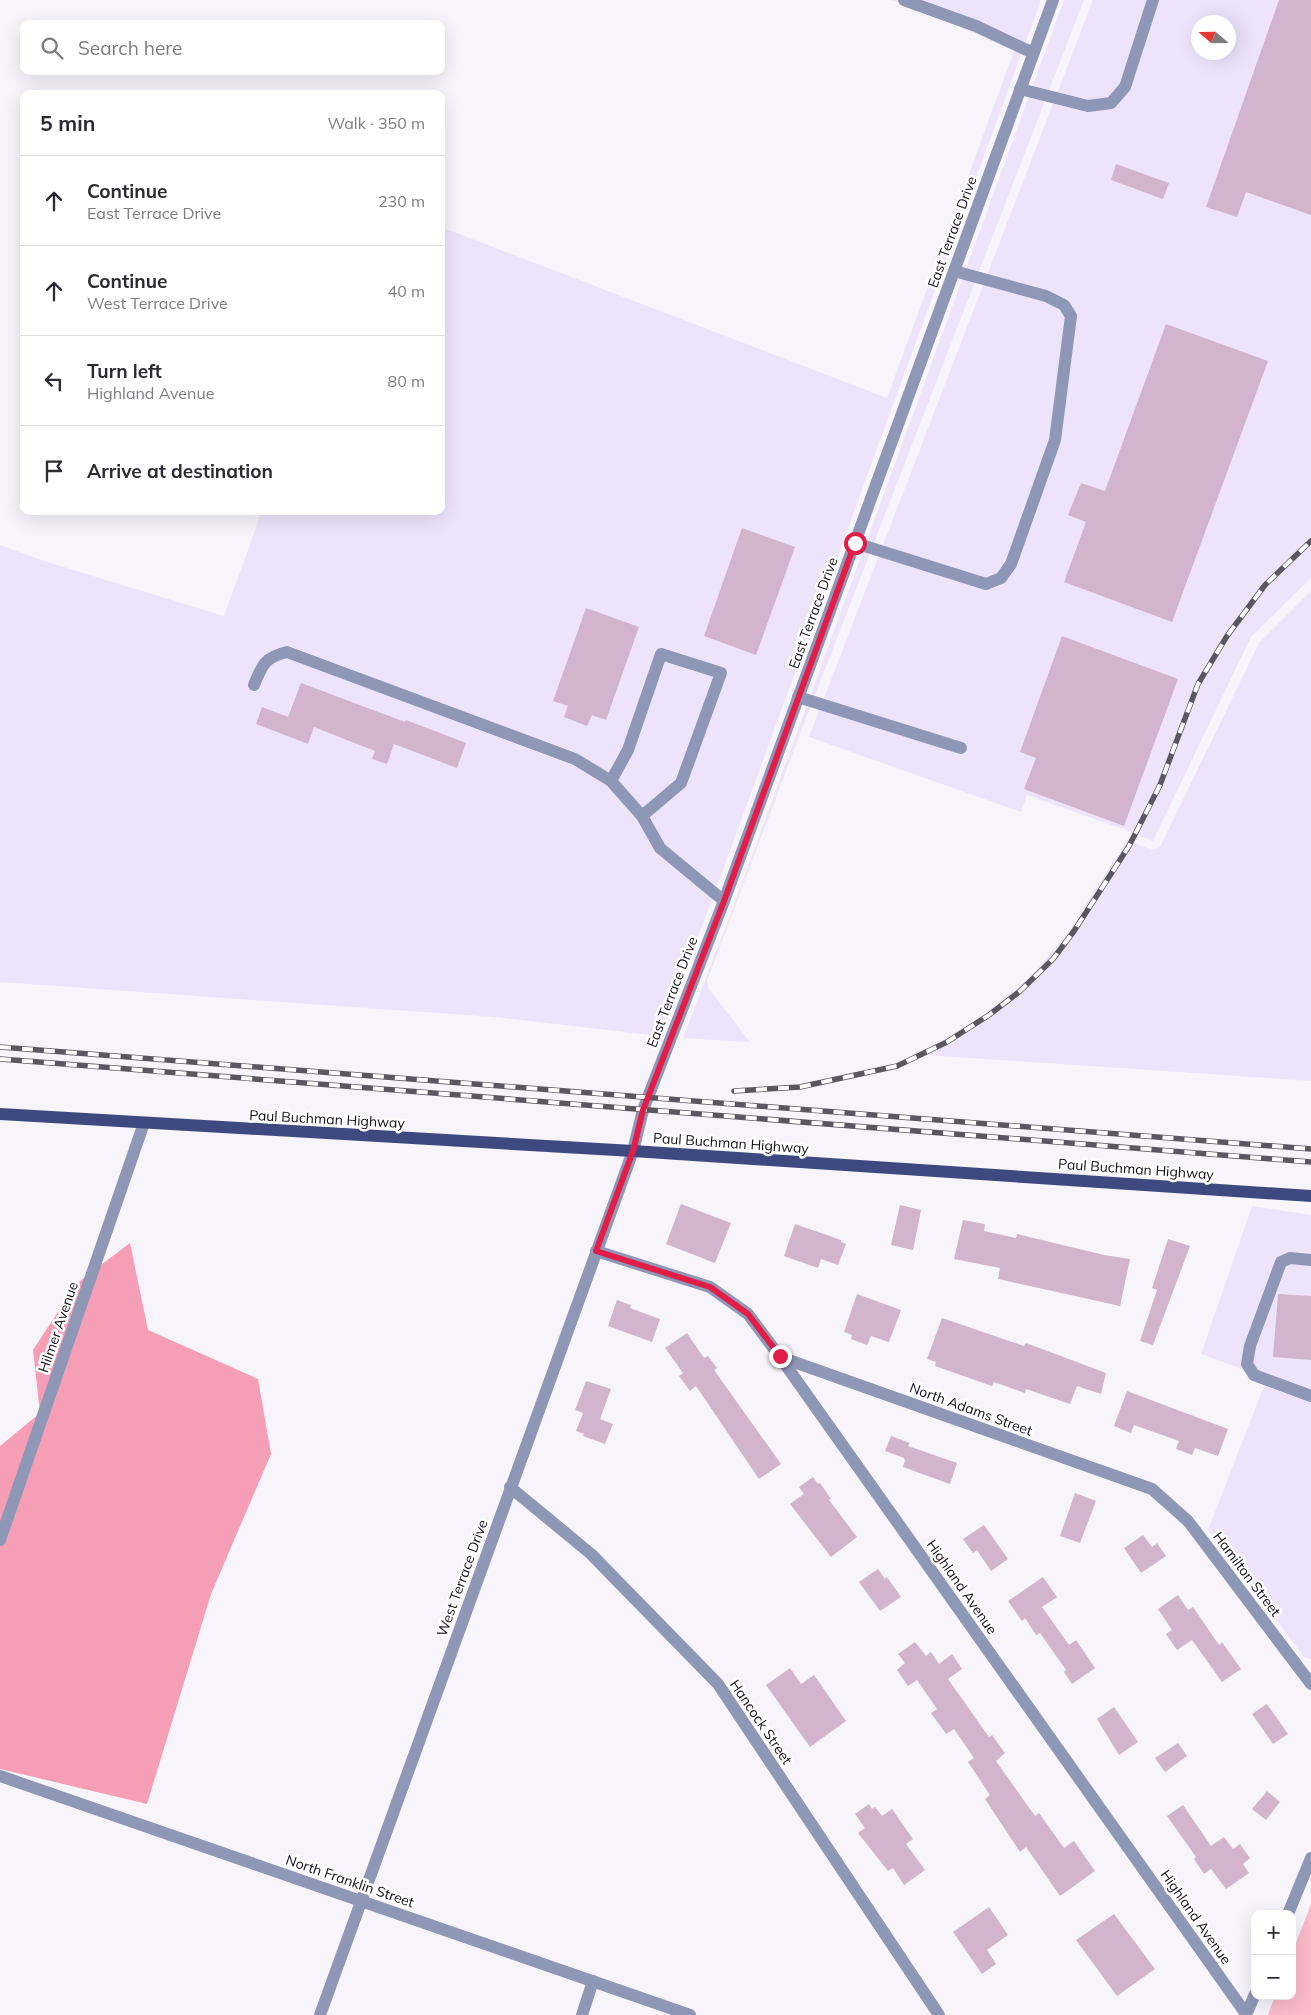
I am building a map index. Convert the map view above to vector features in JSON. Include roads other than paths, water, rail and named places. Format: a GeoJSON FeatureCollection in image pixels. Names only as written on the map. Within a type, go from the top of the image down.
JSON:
{"type":"FeatureCollection","features":[{"type":"Feature","properties":{"kind":"main road","name":"Paul Buchman Highway"},"geometry":{"type":"LineString","coordinates":[[0,1114],[633,1151],[1311,1196]]}},
{"type":"Feature","properties":{"kind":"street"},"geometry":{"type":"LineString","coordinates":[[904,0],[976,26],[1034,53]]}},
{"type":"Feature","properties":{"kind":"street","name":"East Terrace Drive"},"geometry":{"type":"LineString","coordinates":[[633,1151],[643,1110],[724,901],[1053,0]]}},
{"type":"Feature","properties":{"kind":"street"},"geometry":{"type":"LineString","coordinates":[[1020,89],[1088,106],[1111,103],[1125,87],[1153,0]]}},
{"type":"Feature","properties":{"kind":"street"},"geometry":{"type":"LineString","coordinates":[[855,543],[986,584],[1001,578],[1012,564],[1055,440],[1071,316],[1064,305],[1046,296],[954,270]]}},
{"type":"Feature","properties":{"kind":"street"},"geometry":{"type":"LineString","coordinates":[[254,685],[261,665],[274,655],[287,652],[575,758],[611,781],[642,816],[660,848],[724,901]]}},
{"type":"Feature","properties":{"kind":"street"},"geometry":{"type":"LineString","coordinates":[[611,781],[628,750],[661,654],[721,673],[681,783],[642,816]]}},
{"type":"Feature","properties":{"kind":"street"},"geometry":{"type":"LineString","coordinates":[[798,697],[961,748]]}},
{"type":"Feature","properties":{"kind":"street","name":"Hilmer Avenue"},"geometry":{"type":"LineString","coordinates":[[0,1540],[144,1123]]}},
{"type":"Feature","properties":{"kind":"street","name":"West Terrace Drive"},"geometry":{"type":"LineString","coordinates":[[320,2015],[633,1151]]}},
{"type":"Feature","properties":{"kind":"street","name":"Highland Avenue"},"geometry":{"type":"LineString","coordinates":[[596,1251],[710,1287],[748,1314],[780,1356],[1246,2014]]}},
{"type":"Feature","properties":{"kind":"street"},"geometry":{"type":"LineString","coordinates":[[1311,1260],[1290,1258],[1281,1262],[1250,1346],[1247,1364],[1254,1375],[1311,1396]]}},
{"type":"Feature","properties":{"kind":"street","name":"North Adams Street"},"geometry":{"type":"LineString","coordinates":[[780,1356],[1152,1489]]}},
{"type":"Feature","properties":{"kind":"street","name":"Hancock Street"},"geometry":{"type":"LineString","coordinates":[[510,1487],[591,1554],[718,1684],[939,2015]]}},
{"type":"Feature","properties":{"kind":"street","name":"Hamilton Street"},"geometry":{"type":"LineString","coordinates":[[1152,1489],[1188,1521],[1311,1684]]}},
{"type":"Feature","properties":{"kind":"street","name":"North Franklin Street"},"geometry":{"type":"LineString","coordinates":[[0,1776],[690,2015]]}},
{"type":"Feature","properties":{"kind":"street"},"geometry":{"type":"LineString","coordinates":[[1290,1910],[1311,1858]]}},
{"type":"Feature","properties":{"kind":"street"},"geometry":{"type":"LineString","coordinates":[[582,2015],[593,1981]]}},
{"type":"Feature","properties":{"kind":"street"},"geometry":{"type":"LineString","coordinates":[[1246,2014],[1252,2000]]}},
{"type":"Feature","properties":{"kind":"railway"},"geometry":{"type":"LineString","coordinates":[[734,1091],[800,1087],[897,1066],[947,1042],[989,1015],[1019,992],[1053,959],[1074,931],[1129,846],[1160,785],[1198,684],[1227,636],[1265,585],[1311,541]]}},
{"type":"Feature","properties":{"kind":"railway"},"geometry":{"type":"LineString","coordinates":[[0,1047],[1311,1149]]}},
{"type":"Feature","properties":{"kind":"railway"},"geometry":{"type":"LineString","coordinates":[[0,1059],[1311,1162]]}}]}
